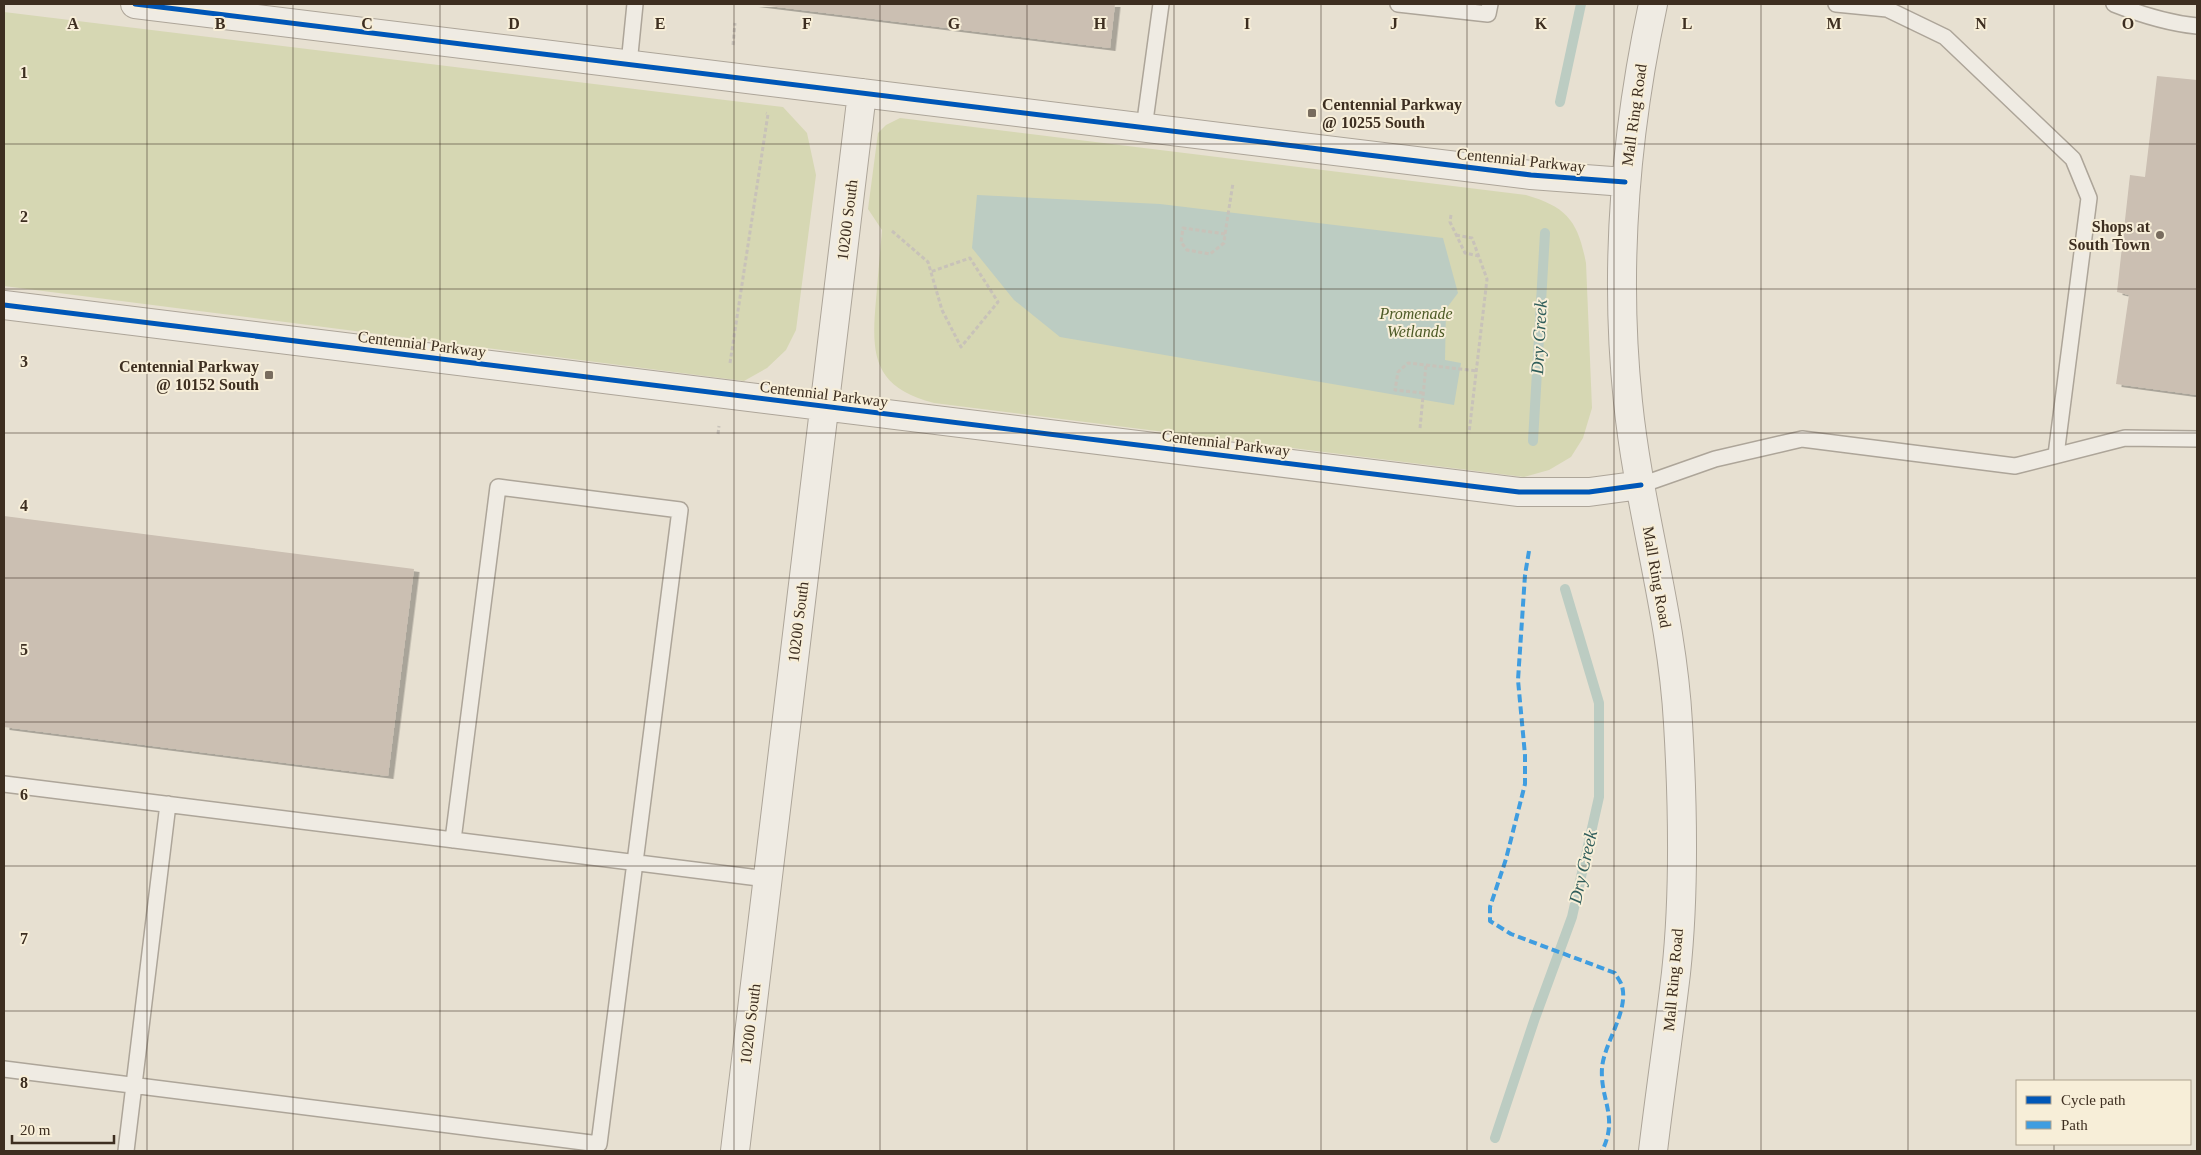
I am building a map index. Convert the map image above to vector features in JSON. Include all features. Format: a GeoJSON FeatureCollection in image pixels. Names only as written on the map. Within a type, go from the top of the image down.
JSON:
{"type":"FeatureCollection","features":[{"type":"Feature","properties":{"kind":"street","name":"Centennial Parkway"},"geometry":{"type":"LineString","coordinates":[[134,4],[1531,175],[1625,182]]}},
{"type":"Feature","properties":{"kind":"street","name":"Mall Ring Road"},"geometry":{"type":"LineString","coordinates":[[1653,1151],[1676,970],[1682,846],[1678,721],[1664,602],[1641,485],[1628,402],[1621,253],[1625,182],[1639,79],[1654,4]]}},
{"type":"Feature","properties":{"kind":"street","name":"10200 South"},"geometry":{"type":"LineString","coordinates":[[735,1151],[862,93]]}},
{"type":"Feature","properties":{"kind":"street","name":"Centennial Parkway"},"geometry":{"type":"LineString","coordinates":[[4,306],[1519,492],[1589,492],[1641,485]]}},
{"type":"Feature","properties":{"kind":"lane"},"geometry":{"type":"LineString","coordinates":[[629,64],[635,4]]}},
{"type":"Feature","properties":{"kind":"lane"},"geometry":{"type":"LineString","coordinates":[[1144,128],[1161,4]]}},
{"type":"Feature","properties":{"kind":"lane"},"geometry":{"type":"LineString","coordinates":[[1398,4],[1488,14],[1490,4]]}},
{"type":"Feature","properties":{"kind":"lane"},"geometry":{"type":"LineString","coordinates":[[1836,4],[1887,9],[1945,37],[2073,158],[2089,198],[2056,455]]}},
{"type":"Feature","properties":{"kind":"lane"},"geometry":{"type":"LineString","coordinates":[[2114,4],[2151,18],[2197,26]]}},
{"type":"Feature","properties":{"kind":"lane"},"geometry":{"type":"LineString","coordinates":[[1641,485],[1715,459],[1802,439],[2015,466],[2125,438],[2197,439]]}},
{"type":"Feature","properties":{"kind":"lane"},"geometry":{"type":"LineString","coordinates":[[4,1069],[599,1144],[680,510],[498,487],[453,840]]}},
{"type":"Feature","properties":{"kind":"lane"},"geometry":{"type":"LineString","coordinates":[[4,784],[767,878]]}},
{"type":"Feature","properties":{"kind":"lane"},"geometry":{"type":"LineString","coordinates":[[126,1151],[168,804]]}},
{"type":"Feature","properties":{"kind":"path"},"geometry":{"type":"LineString","coordinates":[[729,78],[735,24]]}},
{"type":"Feature","properties":{"kind":"path"},"geometry":{"type":"LineString","coordinates":[[718,434],[768,114],[760,112]]}},
{"type":"Feature","properties":{"kind":"path"},"geometry":{"type":"LineString","coordinates":[[1225,234],[1183,228],[1181,242],[1187,250],[1210,254],[1224,243],[1233,183]]}},
{"type":"Feature","properties":{"kind":"path"},"geometry":{"type":"LineString","coordinates":[[1451,215],[1450,222],[1465,253],[1479,256]]}},
{"type":"Feature","properties":{"kind":"path"},"geometry":{"type":"LineString","coordinates":[[892,230],[928,262],[930,272],[942,310],[960,348],[998,302],[970,258],[930,272]]}},
{"type":"Feature","properties":{"kind":"path"},"geometry":{"type":"LineString","coordinates":[[1456,235],[1472,238],[1487,279],[1469,433]]}},
{"type":"Feature","properties":{"kind":"path"},"geometry":{"type":"LineString","coordinates":[[1424,393],[1395,390],[1398,372],[1408,363],[1476,371]]}},
{"type":"Feature","properties":{"kind":"path"},"geometry":{"type":"LineString","coordinates":[[1420,428],[1426,365]]}},
{"type":"Feature","properties":{"kind":"green space"},"geometry":{"type":"Polygon","coordinates":[[[4,12],[783,107],[807,133],[816,175],[796,330],[786,350],[767,368],[744,381],[4,286],[4,12]]]}},
{"type":"Feature","properties":{"kind":"green space","name":"Promenade Wetlands"},"geometry":{"type":"Polygon","coordinates":[[[900,118],[1526,195],[1552,205],[1561,211],[1574,226],[1579,236],[1586,263],[1592,408],[1583,438],[1571,457],[1549,470],[1524,477],[934,403],[914,396],[898,388],[888,378],[880,366],[874,337],[882,230],[868,209],[878,133],[886,125],[900,118]]]}},
{"type":"Feature","properties":{"kind":"shaded area"},"geometry":{"type":"Polygon","coordinates":[[[977,195],[1160,204],[1443,238],[1458,293],[1446,309],[1445,360],[1461,363],[1454,405],[1060,337],[1014,300],[972,248],[977,195]]]}},
{"type":"Feature","properties":{"kind":"building"},"geometry":{"type":"Polygon","coordinates":[[[753,4],[1115,4],[1110,48],[753,4]]]}},
{"type":"Feature","properties":{"kind":"building","name":"Shops at South Town"},"geometry":{"type":"Polygon","coordinates":[[[2157,76],[2197,80],[2197,395],[2116,384],[2129,295],[2117,292],[2130,175],[2145,177],[2157,76]]]}},
{"type":"Feature","properties":{"kind":"building"},"geometry":{"type":"Polygon","coordinates":[[[4,516],[414,569],[388,776],[4,727],[4,516]]]}},
{"type":"Feature","properties":{"kind":"waterway","name":"Dry Creek"},"geometry":{"type":"LineString","coordinates":[[1560,102],[1581,4]]}},
{"type":"Feature","properties":{"kind":"waterway","name":"Dry Creek"},"geometry":{"type":"LineString","coordinates":[[1533,441],[1545,233]]}},
{"type":"Feature","properties":{"kind":"waterway","name":"Dry Creek"},"geometry":{"type":"LineString","coordinates":[[1495,1138],[1535,1018],[1572,917],[1599,797],[1599,703],[1565,589]]}},
{"type":"Feature","properties":{"kind":"marked path"},"geometry":{"type":"LineString","coordinates":[[1529,551],[1525,575],[1518,680],[1525,755],[1525,784],[1506,859],[1490,907],[1490,921],[1511,934],[1615,973],[1621,983],[1622,1006],[1602,1068],[1602,1079],[1609,1118],[1607,1139],[1602,1151]]}},
{"type":"Feature","properties":{"kind":"cycle path"},"geometry":{"type":"LineString","coordinates":[[135,4],[1531,175],[1625,182]]}},
{"type":"Feature","properties":{"kind":"cycle path"},"geometry":{"type":"LineString","coordinates":[[4,305],[1519,492],[1589,492],[1641,485]]}},
{"type":"Feature","properties":{"kind":"place","name":"Centennial Parkway @ 10255 South"},"geometry":{"type":"Point","coordinates":[1312,113]}},
{"type":"Feature","properties":{"kind":"place","name":"Shops at South Town"},"geometry":{"type":"Point","coordinates":[2160,235]}},
{"type":"Feature","properties":{"kind":"place","name":"Centennial Parkway @ 10152 South"},"geometry":{"type":"Point","coordinates":[269,375]}}]}
